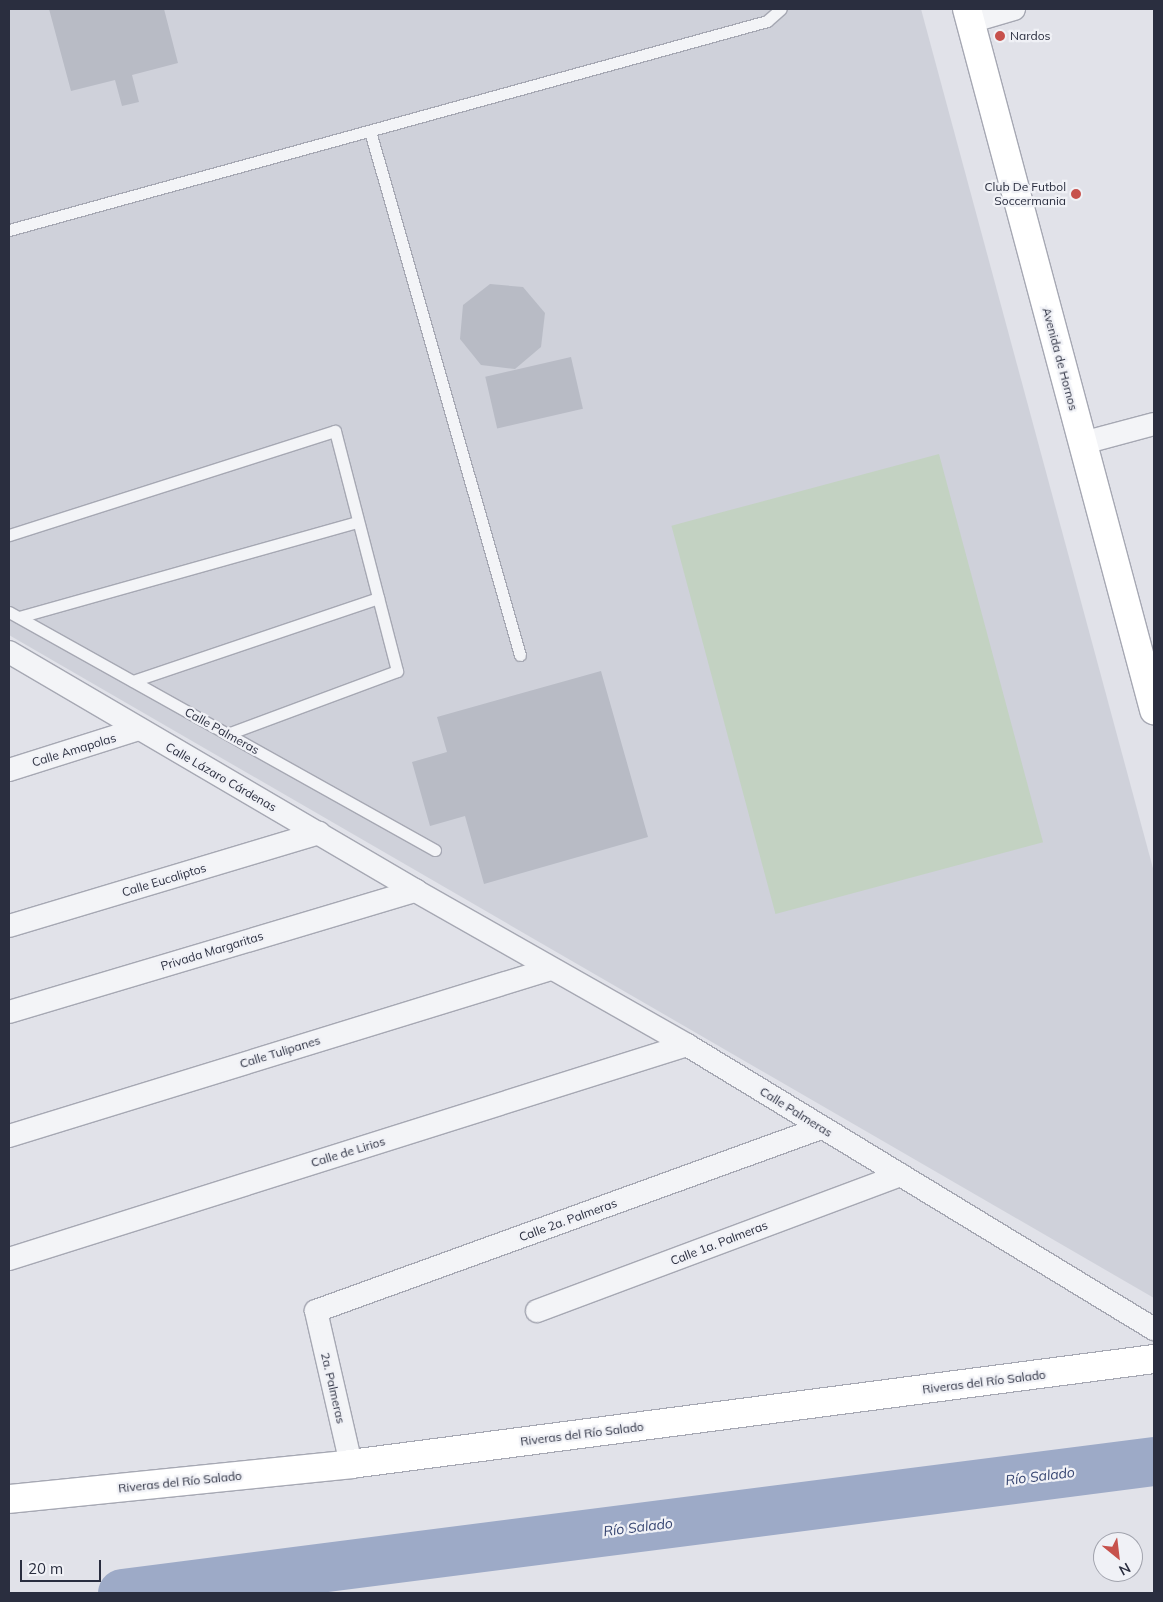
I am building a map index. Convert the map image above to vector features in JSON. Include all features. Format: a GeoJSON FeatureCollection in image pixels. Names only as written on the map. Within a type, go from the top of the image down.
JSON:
{"type":"FeatureCollection","features":[{"type":"Feature","properties":{"kind":"main road","name":"Avenida de Hornos"},"geometry":{"type":"LineString","coordinates":[[968,15],[1154,710]]}},
{"type":"Feature","properties":{"kind":"main road","name":"Riveras del Río Salado"},"geometry":{"type":"LineString","coordinates":[[9,1499],[351,1464],[1154,1359]]}},
{"type":"Feature","properties":{"kind":"street"},"geometry":{"type":"LineString","coordinates":[[968,15],[1014,9]]}},
{"type":"Feature","properties":{"kind":"street"},"geometry":{"type":"LineString","coordinates":[[1083,443],[1154,424]]}},
{"type":"Feature","properties":{"kind":"street","name":"Calle Lázaro Cárdenas"},"geometry":{"type":"LineString","coordinates":[[9,652],[425,896]]}},
{"type":"Feature","properties":{"kind":"street","name":"Calle Amapolas"},"geometry":{"type":"LineString","coordinates":[[9,770],[139,729]]}},
{"type":"Feature","properties":{"kind":"street","name":"Calle Eucaliptos"},"geometry":{"type":"LineString","coordinates":[[9,926],[319,833]]}},
{"type":"Feature","properties":{"kind":"street","name":"Calle Palmeras"},"geometry":{"type":"LineString","coordinates":[[425,896],[687,1045],[1154,1329]]}},
{"type":"Feature","properties":{"kind":"street","name":"Privada Margaritas"},"geometry":{"type":"LineString","coordinates":[[9,1012],[425,896]]}},
{"type":"Feature","properties":{"kind":"street","name":"Calle Tulipanes"},"geometry":{"type":"LineString","coordinates":[[9,1136],[551,969]]}},
{"type":"Feature","properties":{"kind":"street","name":"Calle de Lirios"},"geometry":{"type":"LineString","coordinates":[[9,1259],[687,1045]]}},
{"type":"Feature","properties":{"kind":"street","name":"Calle 2a. Palmeras"},"geometry":{"type":"LineString","coordinates":[[316,1311],[821,1128]]}},
{"type":"Feature","properties":{"kind":"street","name":"Calle 1a. Palmeras"},"geometry":{"type":"LineString","coordinates":[[537,1311],[900,1175]]}},
{"type":"Feature","properties":{"kind":"street","name":"2a. Palmeras"},"geometry":{"type":"LineString","coordinates":[[316,1311],[351,1464]]}},
{"type":"Feature","properties":{"kind":"lane"},"geometry":{"type":"LineString","coordinates":[[9,230],[767,21],[781,9]]}},
{"type":"Feature","properties":{"kind":"lane"},"geometry":{"type":"LineString","coordinates":[[370,131],[520,656]]}},
{"type":"Feature","properties":{"kind":"lane"},"geometry":{"type":"LineString","coordinates":[[9,535],[335,431],[397,671],[228,734]]}},
{"type":"Feature","properties":{"kind":"lane"},"geometry":{"type":"LineString","coordinates":[[14,614],[358,522]]}},
{"type":"Feature","properties":{"kind":"lane"},"geometry":{"type":"LineString","coordinates":[[133,681],[378,598]]}},
{"type":"Feature","properties":{"kind":"lane","name":"Calle Palmeras"},"geometry":{"type":"LineString","coordinates":[[14,614],[435,850]]}},
{"type":"Feature","properties":{"kind":"shaded area"},"geometry":{"type":"Polygon","coordinates":[[[9,9],[921,9],[1154,872],[1154,1298],[9,635],[9,9]]]}},
{"type":"Feature","properties":{"kind":"green space"},"geometry":{"type":"Polygon","coordinates":[[[939,454],[1043,842],[775,914],[671,526],[939,454]]]}},
{"type":"Feature","properties":{"kind":"building"},"geometry":{"type":"Polygon","coordinates":[[[49,9],[164,9],[178,63],[132,75],[139,102],[122,106],[115,80],[71,91],[49,9]]]}},
{"type":"Feature","properties":{"kind":"building"},"geometry":{"type":"Polygon","coordinates":[[[490,284],[523,287],[545,313],[541,347],[515,369],[481,365],[460,339],[463,305],[490,284]]]}},
{"type":"Feature","properties":{"kind":"building"},"geometry":{"type":"Polygon","coordinates":[[[571,357],[583,409],[497,428],[485,377],[571,357]]]}},
{"type":"Feature","properties":{"kind":"building"},"geometry":{"type":"Polygon","coordinates":[[[601,671],[648,837],[484,884],[465,816],[430,826],[412,762],[447,752],[437,717],[601,671]]]}},
{"type":"Feature","properties":{"kind":"waterway","name":"Río Salado"},"geometry":{"type":"LineString","coordinates":[[122,1593],[1154,1461]]}},
{"type":"Feature","properties":{"kind":"place","name":"Nardos"},"geometry":{"type":"Point","coordinates":[1000,36]}},
{"type":"Feature","properties":{"kind":"place","name":"Club De Futbol Soccermania"},"geometry":{"type":"Point","coordinates":[1076,194]}}]}
